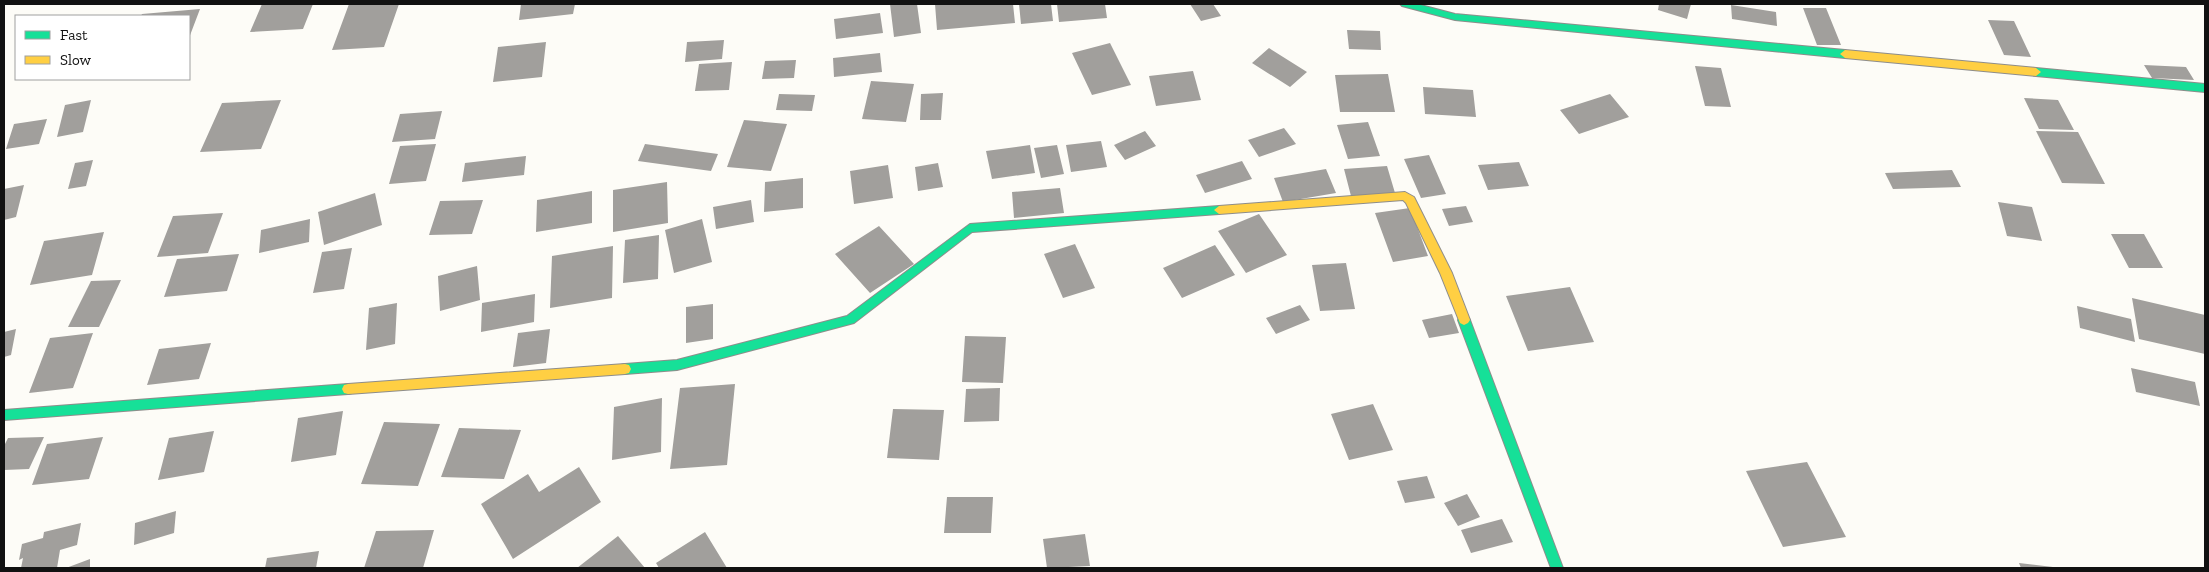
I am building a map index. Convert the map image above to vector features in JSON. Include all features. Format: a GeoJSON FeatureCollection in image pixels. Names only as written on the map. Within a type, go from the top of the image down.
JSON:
{"type":"FeatureCollection","features":[{"type":"Feature","properties":{"kind":"street"},"geometry":{"type":"LineString","coordinates":[[1405,4],[1455,17],[2205,88]]}},
{"type":"Feature","properties":{"kind":"street"},"geometry":{"type":"LineString","coordinates":[[4,415],[677,365],[850,320],[970,228],[1405,196],[1410,200],[1446,273],[1557,568]]}},
{"type":"Feature","properties":{"kind":"building"},"geometry":{"type":"Polygon","coordinates":[[[262,4],[313,4],[303,29],[250,32],[262,4]]]}},
{"type":"Feature","properties":{"kind":"building"},"geometry":{"type":"Polygon","coordinates":[[[349,4],[399,4],[384,47],[332,50],[349,4]]]}},
{"type":"Feature","properties":{"kind":"building"},"geometry":{"type":"Polygon","coordinates":[[[521,4],[575,4],[573,14],[519,20],[521,4]]]}},
{"type":"Feature","properties":{"kind":"building"},"geometry":{"type":"Polygon","coordinates":[[[890,4],[917,4],[921,33],[894,37],[890,4]]]}},
{"type":"Feature","properties":{"kind":"building"},"geometry":{"type":"Polygon","coordinates":[[[935,4],[1013,4],[1015,23],[937,30],[935,4]]]}},
{"type":"Feature","properties":{"kind":"building"},"geometry":{"type":"Polygon","coordinates":[[[1019,4],[1051,4],[1053,21],[1021,24],[1019,4]]]}},
{"type":"Feature","properties":{"kind":"building"},"geometry":{"type":"Polygon","coordinates":[[[1057,4],[1105,4],[1107,18],[1059,22],[1057,4]]]}},
{"type":"Feature","properties":{"kind":"building"},"geometry":{"type":"Polygon","coordinates":[[[1190,4],[1213,4],[1221,16],[1201,21],[1190,4]]]}},
{"type":"Feature","properties":{"kind":"building"},"geometry":{"type":"Polygon","coordinates":[[[1659,4],[1691,4],[1687,19],[1658,10],[1659,4]]]}},
{"type":"Feature","properties":{"kind":"building"},"geometry":{"type":"Polygon","coordinates":[[[1731,5],[1776,12],[1777,26],[1732,19],[1731,5]]]}},
{"type":"Feature","properties":{"kind":"building"},"geometry":{"type":"Polygon","coordinates":[[[1803,8],[1826,8],[1841,45],[1817,45],[1803,8]]]}},
{"type":"Feature","properties":{"kind":"building"},"geometry":{"type":"Polygon","coordinates":[[[200,9],[190,35],[190,15],[142,14],[200,9]]]}},
{"type":"Feature","properties":{"kind":"building"},"geometry":{"type":"Polygon","coordinates":[[[880,13],[883,33],[836,39],[834,19],[880,13]]]}},
{"type":"Feature","properties":{"kind":"building"},"geometry":{"type":"Polygon","coordinates":[[[1988,20],[2014,21],[2031,57],[2004,55],[1988,20]]]}},
{"type":"Feature","properties":{"kind":"building"},"geometry":{"type":"Polygon","coordinates":[[[1347,30],[1380,31],[1381,50],[1349,49],[1347,30]]]}},
{"type":"Feature","properties":{"kind":"building"},"geometry":{"type":"Polygon","coordinates":[[[724,40],[722,59],[685,62],[687,42],[724,40]]]}},
{"type":"Feature","properties":{"kind":"building"},"geometry":{"type":"Polygon","coordinates":[[[546,42],[542,77],[493,82],[498,47],[546,42]]]}},
{"type":"Feature","properties":{"kind":"building"},"geometry":{"type":"Polygon","coordinates":[[[1110,43],[1131,85],[1092,95],[1072,53],[1110,43]]]}},
{"type":"Feature","properties":{"kind":"building"},"geometry":{"type":"Polygon","coordinates":[[[1269,48],[1307,72],[1290,87],[1252,63],[1269,48]]]}},
{"type":"Feature","properties":{"kind":"building"},"geometry":{"type":"Polygon","coordinates":[[[880,53],[882,72],[834,77],[833,58],[880,53]]]}},
{"type":"Feature","properties":{"kind":"building"},"geometry":{"type":"Polygon","coordinates":[[[796,60],[794,78],[762,79],[765,61],[796,60]]]}},
{"type":"Feature","properties":{"kind":"building"},"geometry":{"type":"Polygon","coordinates":[[[732,62],[729,90],[695,91],[699,64],[732,62]]]}},
{"type":"Feature","properties":{"kind":"building"},"geometry":{"type":"Polygon","coordinates":[[[2144,65],[2186,67],[2194,80],[2152,78],[2144,65]]]}},
{"type":"Feature","properties":{"kind":"building"},"geometry":{"type":"Polygon","coordinates":[[[1695,66],[1721,68],[1731,107],[1705,106],[1695,66]]]}},
{"type":"Feature","properties":{"kind":"building"},"geometry":{"type":"Polygon","coordinates":[[[1193,71],[1201,100],[1156,106],[1149,76],[1193,71]]]}},
{"type":"Feature","properties":{"kind":"building"},"geometry":{"type":"Polygon","coordinates":[[[1388,74],[1395,112],[1340,112],[1335,75],[1388,74]]]}},
{"type":"Feature","properties":{"kind":"building"},"geometry":{"type":"Polygon","coordinates":[[[871,81],[914,84],[906,122],[862,119],[871,81]]]}},
{"type":"Feature","properties":{"kind":"building"},"geometry":{"type":"Polygon","coordinates":[[[1423,87],[1473,90],[1476,117],[1425,114],[1423,87]]]}},
{"type":"Feature","properties":{"kind":"building"},"geometry":{"type":"Polygon","coordinates":[[[943,93],[941,120],[920,120],[921,94],[943,93]]]}},
{"type":"Feature","properties":{"kind":"building"},"geometry":{"type":"Polygon","coordinates":[[[779,94],[815,95],[812,111],[776,110],[779,94]]]}},
{"type":"Feature","properties":{"kind":"building"},"geometry":{"type":"Polygon","coordinates":[[[1610,94],[1629,117],[1579,134],[1560,110],[1610,94]]]}},
{"type":"Feature","properties":{"kind":"building"},"geometry":{"type":"Polygon","coordinates":[[[2024,98],[2058,100],[2074,130],[2039,129],[2024,98]]]}},
{"type":"Feature","properties":{"kind":"building"},"geometry":{"type":"Polygon","coordinates":[[[91,100],[83,132],[57,137],[65,105],[91,100]]]}},
{"type":"Feature","properties":{"kind":"building"},"geometry":{"type":"Polygon","coordinates":[[[281,100],[261,149],[200,152],[222,103],[281,100]]]}},
{"type":"Feature","properties":{"kind":"building"},"geometry":{"type":"Polygon","coordinates":[[[442,111],[435,139],[392,142],[400,114],[442,111]]]}},
{"type":"Feature","properties":{"kind":"building"},"geometry":{"type":"Polygon","coordinates":[[[47,119],[39,144],[6,149],[14,124],[47,119]]]}},
{"type":"Feature","properties":{"kind":"building"},"geometry":{"type":"Polygon","coordinates":[[[744,120],[787,124],[771,171],[727,167],[744,120]]]}},
{"type":"Feature","properties":{"kind":"building"},"geometry":{"type":"Polygon","coordinates":[[[1368,122],[1380,156],[1348,159],[1337,125],[1368,122]]]}},
{"type":"Feature","properties":{"kind":"building"},"geometry":{"type":"Polygon","coordinates":[[[1284,128],[1296,144],[1259,157],[1248,140],[1284,128]]]}},
{"type":"Feature","properties":{"kind":"building"},"geometry":{"type":"Polygon","coordinates":[[[1145,131],[1156,146],[1125,160],[1114,145],[1145,131]]]}},
{"type":"Feature","properties":{"kind":"building"},"geometry":{"type":"Polygon","coordinates":[[[2036,131],[2078,132],[2105,184],[2062,183],[2036,131]]]}},
{"type":"Feature","properties":{"kind":"building"},"geometry":{"type":"Polygon","coordinates":[[[1101,141],[1107,167],[1071,172],[1066,145],[1101,141]]]}},
{"type":"Feature","properties":{"kind":"building"},"geometry":{"type":"Polygon","coordinates":[[[436,144],[426,181],[389,184],[400,146],[436,144]]]}},
{"type":"Feature","properties":{"kind":"building"},"geometry":{"type":"Polygon","coordinates":[[[645,144],[718,154],[711,171],[638,161],[645,144]]]}},
{"type":"Feature","properties":{"kind":"building"},"geometry":{"type":"Polygon","coordinates":[[[1030,145],[1035,173],[992,179],[986,151],[1030,145]]]}},
{"type":"Feature","properties":{"kind":"building"},"geometry":{"type":"Polygon","coordinates":[[[1057,145],[1064,174],[1041,178],[1034,148],[1057,145]]]}},
{"type":"Feature","properties":{"kind":"building"},"geometry":{"type":"Polygon","coordinates":[[[1429,155],[1446,194],[1421,198],[1404,159],[1429,155]]]}},
{"type":"Feature","properties":{"kind":"building"},"geometry":{"type":"Polygon","coordinates":[[[526,156],[524,175],[462,182],[465,163],[526,156]]]}},
{"type":"Feature","properties":{"kind":"building"},"geometry":{"type":"Polygon","coordinates":[[[93,160],[86,186],[68,189],[75,163],[93,160]]]}},
{"type":"Feature","properties":{"kind":"building"},"geometry":{"type":"Polygon","coordinates":[[[1242,161],[1252,179],[1205,193],[1196,175],[1242,161]]]}},
{"type":"Feature","properties":{"kind":"building"},"geometry":{"type":"Polygon","coordinates":[[[1519,162],[1529,186],[1488,190],[1478,165],[1519,162]]]}},
{"type":"Feature","properties":{"kind":"building"},"geometry":{"type":"Polygon","coordinates":[[[938,163],[943,187],[918,191],[915,167],[938,163]]]}},
{"type":"Feature","properties":{"kind":"building"},"geometry":{"type":"Polygon","coordinates":[[[888,165],[893,198],[854,204],[850,171],[888,165]]]}},
{"type":"Feature","properties":{"kind":"building"},"geometry":{"type":"Polygon","coordinates":[[[1387,166],[1395,193],[1351,196],[1344,169],[1387,166]]]}},
{"type":"Feature","properties":{"kind":"building"},"geometry":{"type":"Polygon","coordinates":[[[1326,169],[1336,193],[1283,202],[1274,178],[1326,169]]]}},
{"type":"Feature","properties":{"kind":"building"},"geometry":{"type":"Polygon","coordinates":[[[1952,170],[1961,187],[1893,189],[1885,173],[1952,170]]]}},
{"type":"Feature","properties":{"kind":"building"},"geometry":{"type":"Polygon","coordinates":[[[803,178],[803,208],[764,212],[765,182],[803,178]]]}},
{"type":"Feature","properties":{"kind":"building"},"geometry":{"type":"Polygon","coordinates":[[[667,182],[668,223],[613,232],[613,190],[667,182]]]}},
{"type":"Feature","properties":{"kind":"building"},"geometry":{"type":"Polygon","coordinates":[[[24,185],[16,217],[4,220],[4,189],[24,185]]]}},
{"type":"Feature","properties":{"kind":"building"},"geometry":{"type":"Polygon","coordinates":[[[1060,188],[1064,213],[1014,218],[1012,192],[1060,188]]]}},
{"type":"Feature","properties":{"kind":"building"},"geometry":{"type":"Polygon","coordinates":[[[592,191],[592,223],[536,232],[537,200],[592,191]]]}},
{"type":"Feature","properties":{"kind":"building"},"geometry":{"type":"Polygon","coordinates":[[[375,193],[382,225],[324,245],[318,212],[375,193]]]}},
{"type":"Feature","properties":{"kind":"building"},"geometry":{"type":"Polygon","coordinates":[[[483,200],[472,234],[429,235],[440,201],[483,200]]]}},
{"type":"Feature","properties":{"kind":"building"},"geometry":{"type":"Polygon","coordinates":[[[751,200],[754,222],[716,229],[713,207],[751,200]]]}},
{"type":"Feature","properties":{"kind":"building"},"geometry":{"type":"Polygon","coordinates":[[[1998,202],[2032,207],[2042,241],[2007,236],[1998,202]]]}},
{"type":"Feature","properties":{"kind":"building"},"geometry":{"type":"Polygon","coordinates":[[[1466,206],[1473,222],[1449,226],[1442,209],[1466,206]]]}},
{"type":"Feature","properties":{"kind":"building"},"geometry":{"type":"Polygon","coordinates":[[[1410,208],[1428,256],[1393,262],[1375,213],[1410,208]]]}},
{"type":"Feature","properties":{"kind":"building"},"geometry":{"type":"Polygon","coordinates":[[[223,213],[208,253],[157,257],[173,216],[223,213]]]}},
{"type":"Feature","properties":{"kind":"building"},"geometry":{"type":"Polygon","coordinates":[[[1259,214],[1287,255],[1246,273],[1218,231],[1259,214]]]}},
{"type":"Feature","properties":{"kind":"building"},"geometry":{"type":"Polygon","coordinates":[[[310,219],[309,242],[259,253],[261,230],[310,219]]]}},
{"type":"Feature","properties":{"kind":"building"},"geometry":{"type":"Polygon","coordinates":[[[702,219],[712,262],[674,273],[665,230],[702,219]]]}},
{"type":"Feature","properties":{"kind":"building"},"geometry":{"type":"Polygon","coordinates":[[[879,226],[914,264],[870,293],[835,254],[879,226]]]}},
{"type":"Feature","properties":{"kind":"building"},"geometry":{"type":"Polygon","coordinates":[[[104,232],[92,275],[30,285],[44,241],[104,232]]]}},
{"type":"Feature","properties":{"kind":"building"},"geometry":{"type":"Polygon","coordinates":[[[2111,234],[2144,234],[2163,268],[2129,268],[2111,234]]]}},
{"type":"Feature","properties":{"kind":"building"},"geometry":{"type":"Polygon","coordinates":[[[659,235],[658,279],[623,283],[625,240],[659,235]]]}},
{"type":"Feature","properties":{"kind":"building"},"geometry":{"type":"Polygon","coordinates":[[[1075,244],[1095,288],[1063,298],[1044,254],[1075,244]]]}},
{"type":"Feature","properties":{"kind":"building"},"geometry":{"type":"Polygon","coordinates":[[[1215,245],[1235,275],[1182,298],[1163,268],[1215,245]]]}},
{"type":"Feature","properties":{"kind":"building"},"geometry":{"type":"Polygon","coordinates":[[[613,246],[612,298],[550,308],[552,256],[613,246]]]}},
{"type":"Feature","properties":{"kind":"building"},"geometry":{"type":"Polygon","coordinates":[[[352,248],[344,289],[313,293],[322,252],[352,248]]]}},
{"type":"Feature","properties":{"kind":"building"},"geometry":{"type":"Polygon","coordinates":[[[239,254],[227,291],[164,297],[177,259],[239,254]]]}},
{"type":"Feature","properties":{"kind":"building"},"geometry":{"type":"Polygon","coordinates":[[[1346,263],[1355,309],[1320,311],[1312,265],[1346,263]]]}},
{"type":"Feature","properties":{"kind":"building"},"geometry":{"type":"Polygon","coordinates":[[[477,266],[480,300],[440,311],[438,276],[477,266]]]}},
{"type":"Feature","properties":{"kind":"building"},"geometry":{"type":"Polygon","coordinates":[[[121,280],[99,327],[68,327],[91,281],[121,280]]]}},
{"type":"Feature","properties":{"kind":"building"},"geometry":{"type":"Polygon","coordinates":[[[1570,287],[1594,342],[1528,351],[1506,296],[1570,287]]]}},
{"type":"Feature","properties":{"kind":"building"},"geometry":{"type":"Polygon","coordinates":[[[535,294],[534,322],[481,332],[482,303],[535,294]]]}},
{"type":"Feature","properties":{"kind":"building"},"geometry":{"type":"Polygon","coordinates":[[[2132,298],[2205,315],[2205,354],[2139,339],[2132,298]]]}},
{"type":"Feature","properties":{"kind":"building"},"geometry":{"type":"Polygon","coordinates":[[[397,303],[395,344],[366,350],[369,308],[397,303]]]}},
{"type":"Feature","properties":{"kind":"building"},"geometry":{"type":"Polygon","coordinates":[[[713,304],[713,339],[686,343],[686,307],[713,304]]]}},
{"type":"Feature","properties":{"kind":"building"},"geometry":{"type":"Polygon","coordinates":[[[1300,305],[1310,320],[1276,334],[1266,318],[1300,305]]]}},
{"type":"Feature","properties":{"kind":"building"},"geometry":{"type":"Polygon","coordinates":[[[2077,306],[2131,319],[2135,342],[2080,328],[2077,306]]]}},
{"type":"Feature","properties":{"kind":"building"},"geometry":{"type":"Polygon","coordinates":[[[1452,314],[1459,333],[1429,338],[1422,320],[1452,314]]]}},
{"type":"Feature","properties":{"kind":"building"},"geometry":{"type":"Polygon","coordinates":[[[16,329],[11,355],[4,357],[4,332],[16,329]]]}},
{"type":"Feature","properties":{"kind":"building"},"geometry":{"type":"Polygon","coordinates":[[[550,329],[546,363],[513,367],[518,333],[550,329]]]}},
{"type":"Feature","properties":{"kind":"building"},"geometry":{"type":"Polygon","coordinates":[[[93,333],[73,388],[29,393],[50,338],[93,333]]]}},
{"type":"Feature","properties":{"kind":"building"},"geometry":{"type":"Polygon","coordinates":[[[965,336],[1006,337],[1003,383],[962,382],[965,336]]]}},
{"type":"Feature","properties":{"kind":"building"},"geometry":{"type":"Polygon","coordinates":[[[211,343],[199,379],[147,385],[159,349],[211,343]]]}},
{"type":"Feature","properties":{"kind":"building"},"geometry":{"type":"Polygon","coordinates":[[[2131,368],[2195,382],[2200,406],[2136,392],[2131,368]]]}},
{"type":"Feature","properties":{"kind":"building"},"geometry":{"type":"Polygon","coordinates":[[[735,384],[727,465],[670,469],[680,388],[735,384]]]}},
{"type":"Feature","properties":{"kind":"building"},"geometry":{"type":"Polygon","coordinates":[[[1000,388],[999,421],[964,422],[966,389],[1000,388]]]}},
{"type":"Feature","properties":{"kind":"building"},"geometry":{"type":"Polygon","coordinates":[[[662,398],[661,452],[612,460],[614,407],[662,398]]]}},
{"type":"Feature","properties":{"kind":"building"},"geometry":{"type":"Polygon","coordinates":[[[1373,404],[1393,450],[1349,460],[1331,414],[1373,404]]]}},
{"type":"Feature","properties":{"kind":"building"},"geometry":{"type":"Polygon","coordinates":[[[893,409],[944,410],[939,460],[887,458],[893,409]]]}},
{"type":"Feature","properties":{"kind":"building"},"geometry":{"type":"Polygon","coordinates":[[[343,411],[336,455],[291,462],[298,418],[343,411]]]}},
{"type":"Feature","properties":{"kind":"building"},"geometry":{"type":"Polygon","coordinates":[[[384,422],[440,424],[418,486],[361,484],[384,422]]]}},
{"type":"Feature","properties":{"kind":"building"},"geometry":{"type":"Polygon","coordinates":[[[459,428],[521,430],[504,479],[441,477],[459,428]]]}},
{"type":"Feature","properties":{"kind":"building"},"geometry":{"type":"Polygon","coordinates":[[[214,431],[204,472],[158,480],[169,438],[214,431]]]}},
{"type":"Feature","properties":{"kind":"building"},"geometry":{"type":"Polygon","coordinates":[[[44,437],[29,469],[4,470],[4,446],[8,438],[44,437]]]}},
{"type":"Feature","properties":{"kind":"building"},"geometry":{"type":"Polygon","coordinates":[[[103,437],[89,479],[32,485],[47,444],[103,437]]]}},
{"type":"Feature","properties":{"kind":"building"},"geometry":{"type":"Polygon","coordinates":[[[1807,462],[1846,537],[1783,547],[1746,471],[1807,462]]]}},
{"type":"Feature","properties":{"kind":"building"},"geometry":{"type":"Polygon","coordinates":[[[579,467],[601,502],[513,559],[481,504],[528,474],[539,492],[579,467]]]}},
{"type":"Feature","properties":{"kind":"building"},"geometry":{"type":"Polygon","coordinates":[[[1427,476],[1435,498],[1405,503],[1397,481],[1427,476]]]}},
{"type":"Feature","properties":{"kind":"building"},"geometry":{"type":"Polygon","coordinates":[[[1467,494],[1480,517],[1458,526],[1444,503],[1467,494]]]}},
{"type":"Feature","properties":{"kind":"building"},"geometry":{"type":"Polygon","coordinates":[[[947,497],[993,497],[991,533],[944,533],[947,497]]]}},
{"type":"Feature","properties":{"kind":"building"},"geometry":{"type":"Polygon","coordinates":[[[176,511],[174,533],[134,545],[135,523],[176,511]]]}},
{"type":"Feature","properties":{"kind":"building"},"geometry":{"type":"Polygon","coordinates":[[[1502,519],[1513,542],[1471,553],[1461,530],[1502,519]]]}},
{"type":"Feature","properties":{"kind":"building"},"geometry":{"type":"Polygon","coordinates":[[[81,523],[77,545],[60,550],[57,568],[21,568],[23,558],[19,560],[22,544],[43,538],[44,532],[81,523]]]}},
{"type":"Feature","properties":{"kind":"building"},"geometry":{"type":"Polygon","coordinates":[[[434,530],[423,568],[364,568],[376,531],[434,530]]]}},
{"type":"Feature","properties":{"kind":"building"},"geometry":{"type":"Polygon","coordinates":[[[705,532],[727,568],[659,568],[656,563],[705,532]]]}},
{"type":"Feature","properties":{"kind":"building"},"geometry":{"type":"Polygon","coordinates":[[[1085,534],[1090,566],[1047,568],[1043,539],[1085,534]]]}},
{"type":"Feature","properties":{"kind":"building"},"geometry":{"type":"Polygon","coordinates":[[[618,536],[645,568],[577,568],[618,536]]]}},
{"type":"Feature","properties":{"kind":"building"},"geometry":{"type":"Polygon","coordinates":[[[319,551],[316,568],[265,568],[267,558],[319,551]]]}},
{"type":"Feature","properties":{"kind":"building"},"geometry":{"type":"Polygon","coordinates":[[[90,559],[90,568],[66,568],[90,559]]]}},
{"type":"Feature","properties":{"kind":"building"},"geometry":{"type":"Polygon","coordinates":[[[2019,563],[2053,567],[2021,568],[2019,563]]]}},
{"type":"Feature","properties":{"kind":"traffic: fast"},"geometry":{"type":"LineString","coordinates":[[1405,4],[1455,17],[1845,54]]}},
{"type":"Feature","properties":{"kind":"traffic: fast"},"geometry":{"type":"LineString","coordinates":[[2036,72],[2205,88]]}},
{"type":"Feature","properties":{"kind":"traffic: fast"},"geometry":{"type":"LineString","coordinates":[[625,369],[677,365],[850,320],[970,228],[1219,210]]}},
{"type":"Feature","properties":{"kind":"traffic: fast"},"geometry":{"type":"LineString","coordinates":[[1464,320],[1557,568]]}},
{"type":"Feature","properties":{"kind":"traffic: fast"},"geometry":{"type":"LineString","coordinates":[[4,415],[348,389]]}},
{"type":"Feature","properties":{"kind":"traffic: slow"},"geometry":{"type":"LineString","coordinates":[[1845,54],[2036,72]]}},
{"type":"Feature","properties":{"kind":"traffic: slow"},"geometry":{"type":"LineString","coordinates":[[1219,210],[1405,196],[1410,200],[1446,273],[1464,320]]}},
{"type":"Feature","properties":{"kind":"traffic: slow"},"geometry":{"type":"LineString","coordinates":[[348,389],[625,369]]}}]}
